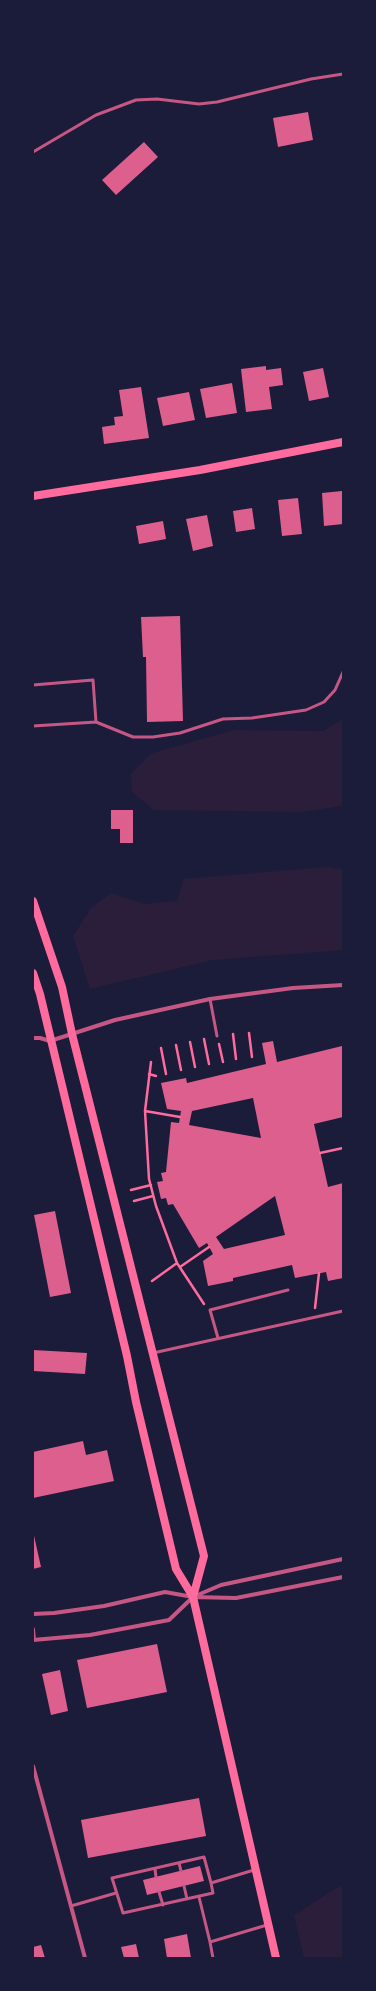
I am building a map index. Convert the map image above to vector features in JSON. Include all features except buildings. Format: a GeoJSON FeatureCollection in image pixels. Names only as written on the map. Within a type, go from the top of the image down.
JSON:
{"type":"FeatureCollection","features":[{"type":"Feature","properties":{"kind":"main road"},"geometry":{"type":"LineString","coordinates":[[33,496],[200,470],[343,442]]}},
{"type":"Feature","properties":{"kind":"main road"},"geometry":{"type":"LineString","coordinates":[[33,901],[62,987],[72,1034],[204,1556],[193,1597]]}},
{"type":"Feature","properties":{"kind":"main road"},"geometry":{"type":"LineString","coordinates":[[33,973],[40,994],[50,1041],[127,1356],[136,1402],[176,1569],[193,1597],[276,1958]]}},
{"type":"Feature","properties":{"kind":"street"},"geometry":{"type":"LineString","coordinates":[[33,1038],[40,1038],[50,1041],[115,1020],[210,999],[293,988],[343,985]]}},
{"type":"Feature","properties":{"kind":"street"},"geometry":{"type":"LineString","coordinates":[[33,1629],[33,1640],[90,1635],[170,1620],[193,1597],[221,1584],[343,1559]]}},
{"type":"Feature","properties":{"kind":"street"},"geometry":{"type":"LineString","coordinates":[[33,1614],[54,1613],[104,1606],[165,1592],[193,1597],[236,1598],[343,1577]]}},
{"type":"Feature","properties":{"kind":"street"},"geometry":{"type":"LineString","coordinates":[[33,1766],[85,1958]]}},
{"type":"Feature","properties":{"kind":"lane"},"geometry":{"type":"LineString","coordinates":[[33,152],[96,115],[136,100],[157,99],[205,103],[343,74]]}},
{"type":"Feature","properties":{"kind":"lane"},"geometry":{"type":"LineString","coordinates":[[33,726],[96,722],[133,737],[152,737],[180,733],[223,719],[252,718],[306,710],[324,702],[335,690],[343,672]]}},
{"type":"Feature","properties":{"kind":"lane"},"geometry":{"type":"LineString","coordinates":[[33,685],[93,680],[96,722]]}},
{"type":"Feature","properties":{"kind":"lane"},"geometry":{"type":"LineString","coordinates":[[210,999],[217,1036]]}},
{"type":"Feature","properties":{"kind":"lane"},"geometry":{"type":"LineString","coordinates":[[218,1338],[210,1310],[288,1290]]}},
{"type":"Feature","properties":{"kind":"lane"},"geometry":{"type":"LineString","coordinates":[[153,1353],[343,1311]]}},
{"type":"Feature","properties":{"kind":"lane"},"geometry":{"type":"LineString","coordinates":[[204,1857],[213,1893],[123,1913],[112,1878],[179,1863],[204,1857]]}},
{"type":"Feature","properties":{"kind":"lane"},"geometry":{"type":"LineString","coordinates":[[179,1863],[181,1871]]}},
{"type":"Feature","properties":{"kind":"lane"},"geometry":{"type":"LineString","coordinates":[[154,1869],[156,1877]]}},
{"type":"Feature","properties":{"kind":"lane"},"geometry":{"type":"LineString","coordinates":[[211,1883],[256,1870]]}},
{"type":"Feature","properties":{"kind":"lane"},"geometry":{"type":"LineString","coordinates":[[184,1886],[187,1899]]}},
{"type":"Feature","properties":{"kind":"lane"},"geometry":{"type":"LineString","coordinates":[[159,1892],[163,1905]]}},
{"type":"Feature","properties":{"kind":"lane"},"geometry":{"type":"LineString","coordinates":[[71,1906],[116,1893]]}},
{"type":"Feature","properties":{"kind":"lane"},"geometry":{"type":"LineString","coordinates":[[199,1896],[213,1958]]}},
{"type":"Feature","properties":{"kind":"lane"},"geometry":{"type":"LineString","coordinates":[[210,1942],[269,1925]]}},
{"type":"Feature","properties":{"kind":"path"},"geometry":{"type":"LineString","coordinates":[[249,1033],[252,1057]]}},
{"type":"Feature","properties":{"kind":"path"},"geometry":{"type":"LineString","coordinates":[[233,1034],[236,1059]]}},
{"type":"Feature","properties":{"kind":"path"},"geometry":{"type":"LineString","coordinates":[[217,1036],[222,1062]]}},
{"type":"Feature","properties":{"kind":"path"},"geometry":{"type":"LineString","coordinates":[[204,1039],[209,1064]]}},
{"type":"Feature","properties":{"kind":"path"},"geometry":{"type":"LineString","coordinates":[[190,1042],[195,1067]]}},
{"type":"Feature","properties":{"kind":"path"},"geometry":{"type":"LineString","coordinates":[[176,1045],[181,1070]]}},
{"type":"Feature","properties":{"kind":"path"},"geometry":{"type":"LineString","coordinates":[[161,1048],[166,1074]]}},
{"type":"Feature","properties":{"kind":"path"},"geometry":{"type":"LineString","coordinates":[[151,1062],[144,1111],[146,1149],[153,1196],[177,1262],[205,1305]]}},
{"type":"Feature","properties":{"kind":"path"},"geometry":{"type":"LineString","coordinates":[[149,1074],[156,1076]]}},
{"type":"Feature","properties":{"kind":"path"},"geometry":{"type":"LineString","coordinates":[[144,1111],[180,1117]]}},
{"type":"Feature","properties":{"kind":"path"},"geometry":{"type":"LineString","coordinates":[[320,1153],[343,1148]]}},
{"type":"Feature","properties":{"kind":"path"},"geometry":{"type":"LineString","coordinates":[[131,1190],[151,1185]]}},
{"type":"Feature","properties":{"kind":"path"},"geometry":{"type":"LineString","coordinates":[[134,1201],[153,1196]]}},
{"type":"Feature","properties":{"kind":"path"},"geometry":{"type":"LineString","coordinates":[[180,1267],[210,1247]]}},
{"type":"Feature","properties":{"kind":"path"},"geometry":{"type":"LineString","coordinates":[[152,1281],[177,1262]]}},
{"type":"Feature","properties":{"kind":"path"},"geometry":{"type":"LineString","coordinates":[[315,1309],[318,1273]]}},
{"type":"Feature","properties":{"kind":"shaded area"},"geometry":{"type":"Polygon","coordinates":[[[343,719],[343,806],[301,812],[154,810],[132,792],[131,774],[152,753],[234,730],[323,731],[343,719]]]}},
{"type":"Feature","properties":{"kind":"shaded area"},"geometry":{"type":"Polygon","coordinates":[[[329,867],[343,870],[343,950],[213,960],[90,989],[73,936],[91,908],[111,893],[144,904],[177,901],[184,879],[329,867]]]}},
{"type":"Feature","properties":{"kind":"shaded area"},"geometry":{"type":"Polygon","coordinates":[[[343,1884],[343,1958],[304,1958],[294,1915],[343,1884]]]}}]}
